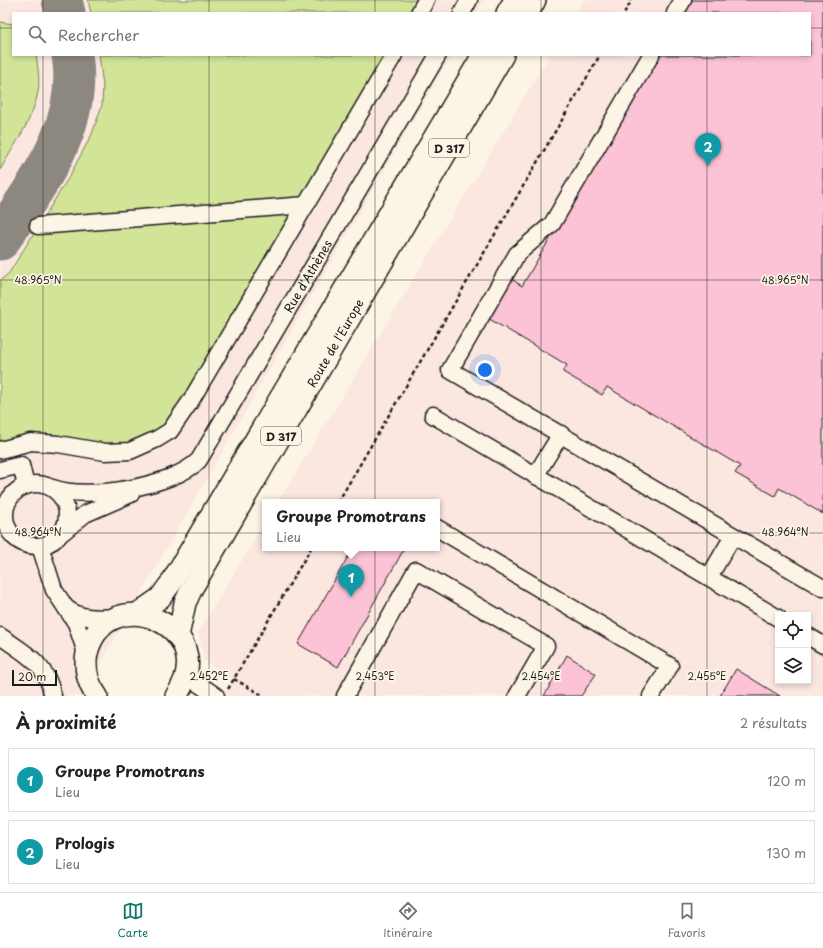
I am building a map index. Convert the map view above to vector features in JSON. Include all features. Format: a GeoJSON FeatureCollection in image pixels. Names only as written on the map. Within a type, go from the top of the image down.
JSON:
{"type":"FeatureCollection","features":[{"type":"Feature","properties":{"kind":"main road"},"geometry":{"type":"LineString","coordinates":[[508,12],[515,0]]}},
{"type":"Feature","properties":{"kind":"main road"},"geometry":{"type":"LineString","coordinates":[[529,12],[535,0]]}},
{"type":"Feature","properties":{"kind":"main road","name":"Route de l'Europe"},"geometry":{"type":"LineString","coordinates":[[87,656],[91,642],[103,627],[129,616],[160,598],[171,583],[482,56]]}},
{"type":"Feature","properties":{"kind":"main road","name":"Route de l'Europe"},"geometry":{"type":"LineString","coordinates":[[178,636],[185,603],[192,588],[502,56]]}},
{"type":"Feature","properties":{"kind":"main road"},"geometry":{"type":"LineString","coordinates":[[129,616],[159,619],[178,636],[185,651],[186,671],[184,681],[176,696]]}},
{"type":"Feature","properties":{"kind":"main road"},"geometry":{"type":"LineString","coordinates":[[87,656],[87,675],[93,693]]}},
{"type":"Feature","properties":{"kind":"street"},"geometry":{"type":"LineString","coordinates":[[420,12],[426,0]]}},
{"type":"Feature","properties":{"kind":"street"},"geometry":{"type":"LineString","coordinates":[[463,12],[469,0]]}},
{"type":"Feature","properties":{"kind":"street"},"geometry":{"type":"LineString","coordinates":[[676,12],[683,0]]}},
{"type":"Feature","properties":{"kind":"street"},"geometry":{"type":"LineString","coordinates":[[0,450],[32,442],[58,444],[105,452],[130,451],[157,439],[170,431],[190,402],[393,56]]}},
{"type":"Feature","properties":{"kind":"street","name":"Rue d'Athènes"},"geometry":{"type":"LineString","coordinates":[[63,532],[76,519],[92,510],[186,471],[204,454],[437,56]]}},
{"type":"Feature","properties":{"kind":"street"},"geometry":{"type":"LineString","coordinates":[[650,56],[552,224],[517,254],[450,370],[823,588]]}},
{"type":"Feature","properties":{"kind":"street"},"geometry":{"type":"LineString","coordinates":[[38,226],[306,204]]}},
{"type":"Feature","properties":{"kind":"street"},"geometry":{"type":"LineString","coordinates":[[433,416],[775,616]]}},
{"type":"Feature","properties":{"kind":"street"},"geometry":{"type":"LineString","coordinates":[[535,476],[560,434]]}},
{"type":"Feature","properties":{"kind":"street"},"geometry":{"type":"LineString","coordinates":[[0,470],[20,466],[26,486]]}},
{"type":"Feature","properties":{"kind":"street","name":"Rue d'Athènes"},"geometry":{"type":"LineString","coordinates":[[53,488],[65,492],[94,493],[162,481]]}},
{"type":"Feature","properties":{"kind":"street"},"geometry":{"type":"LineString","coordinates":[[35,484],[53,488],[60,494],[66,508],[66,524],[63,532],[57,539],[40,546],[31,546],[22,543],[5,531],[5,513],[11,496],[26,486],[35,484]]}},
{"type":"Feature","properties":{"kind":"street"},"geometry":{"type":"LineString","coordinates":[[440,530],[670,666],[651,696]]}},
{"type":"Feature","properties":{"kind":"street"},"geometry":{"type":"LineString","coordinates":[[709,578],[733,536]]}},
{"type":"Feature","properties":{"kind":"street"},"geometry":{"type":"LineString","coordinates":[[40,546],[54,590],[63,606],[71,615],[80,632],[87,656]]}},
{"type":"Feature","properties":{"kind":"street"},"geometry":{"type":"LineString","coordinates":[[345,696],[416,570],[546,646],[517,696]]}},
{"type":"Feature","properties":{"kind":"street"},"geometry":{"type":"LineString","coordinates":[[63,606],[72,613],[91,618],[129,616]]}},
{"type":"Feature","properties":{"kind":"street"},"geometry":{"type":"LineString","coordinates":[[0,636],[38,663],[50,683],[53,696]]}},
{"type":"Feature","properties":{"kind":"street"},"geometry":{"type":"LineString","coordinates":[[811,638],[823,645]]}},
{"type":"Feature","properties":{"kind":"street"},"geometry":{"type":"LineString","coordinates":[[186,671],[193,680],[222,693]]}},
{"type":"Feature","properties":{"kind":"path"},"geometry":{"type":"LineString","coordinates":[[625,12],[632,0]]}},
{"type":"Feature","properties":{"kind":"path"},"geometry":{"type":"LineString","coordinates":[[340,499],[599,56]]}},
{"type":"Feature","properties":{"kind":"path"},"geometry":{"type":"LineString","coordinates":[[222,693],[234,679],[309,551]]}},
{"type":"Feature","properties":{"kind":"path"},"geometry":{"type":"LineString","coordinates":[[234,679],[264,696]]}},
{"type":"Feature","properties":{"kind":"shaded area"},"geometry":{"type":"Polygon","coordinates":[[[0,0],[485,0],[478,12],[12,12],[12,56],[451,56],[400,142],[82,696],[0,696],[0,0]]]}},
{"type":"Feature","properties":{"kind":"shaded area"},"geometry":{"type":"Polygon","coordinates":[[[583,0],[823,0],[823,696],[224,696],[234,679],[204,661],[198,632],[262,528],[262,551],[440,551],[440,499],[280,499],[549,56],[811,56],[811,12],[576,12],[583,0]]]}},
{"type":"Feature","properties":{"kind":"green space"},"geometry":{"type":"Polygon","coordinates":[[[88,0],[417,0],[411,12],[91,12],[88,0]]]}},
{"type":"Feature","properties":{"kind":"green space"},"geometry":{"type":"Polygon","coordinates":[[[0,22],[12,24],[12,56],[36,56],[39,83],[36,102],[32,112],[0,170],[0,22]]]}},
{"type":"Feature","properties":{"kind":"green space"},"geometry":{"type":"Polygon","coordinates":[[[99,56],[384,56],[176,413],[158,432],[131,444],[0,444],[0,281],[9,273],[69,177],[92,134],[102,105],[103,86],[99,56]]]}},
{"type":"Feature","properties":{"kind":"building"},"geometry":{"type":"Polygon","coordinates":[[[690,0],[823,0],[823,514],[779,488],[775,496],[735,473],[740,466],[607,387],[602,395],[563,372],[567,365],[486,317],[507,276],[522,286],[657,56],[811,56],[811,12],[684,12],[690,0]]]}},
{"type":"Feature","properties":{"kind":"building"},"geometry":{"type":"Polygon","coordinates":[[[351,551],[403,551],[338,667],[298,644],[351,551]]]}},
{"type":"Feature","properties":{"kind":"building"},"geometry":{"type":"Polygon","coordinates":[[[567,655],[596,674],[581,696],[544,696],[567,655]]]}},
{"type":"Feature","properties":{"kind":"building"},"geometry":{"type":"Polygon","coordinates":[[[736,669],[780,696],[720,696],[736,669]]]}},
{"type":"Feature","properties":{"kind":"taxiway"},"geometry":{"type":"LineString","coordinates":[[62,0],[65,12]]}},
{"type":"Feature","properties":{"kind":"taxiway"},"geometry":{"type":"LineString","coordinates":[[0,240],[42,175],[64,130],[71,106],[74,81],[72,56]]}},
{"type":"Feature","properties":{"kind":"place","name":"Prologis"},"geometry":{"type":"Point","coordinates":[708,166]}},
{"type":"Feature","properties":{"kind":"place","name":"Groupe Promotrans"},"geometry":{"type":"Point","coordinates":[351,597]}}]}
